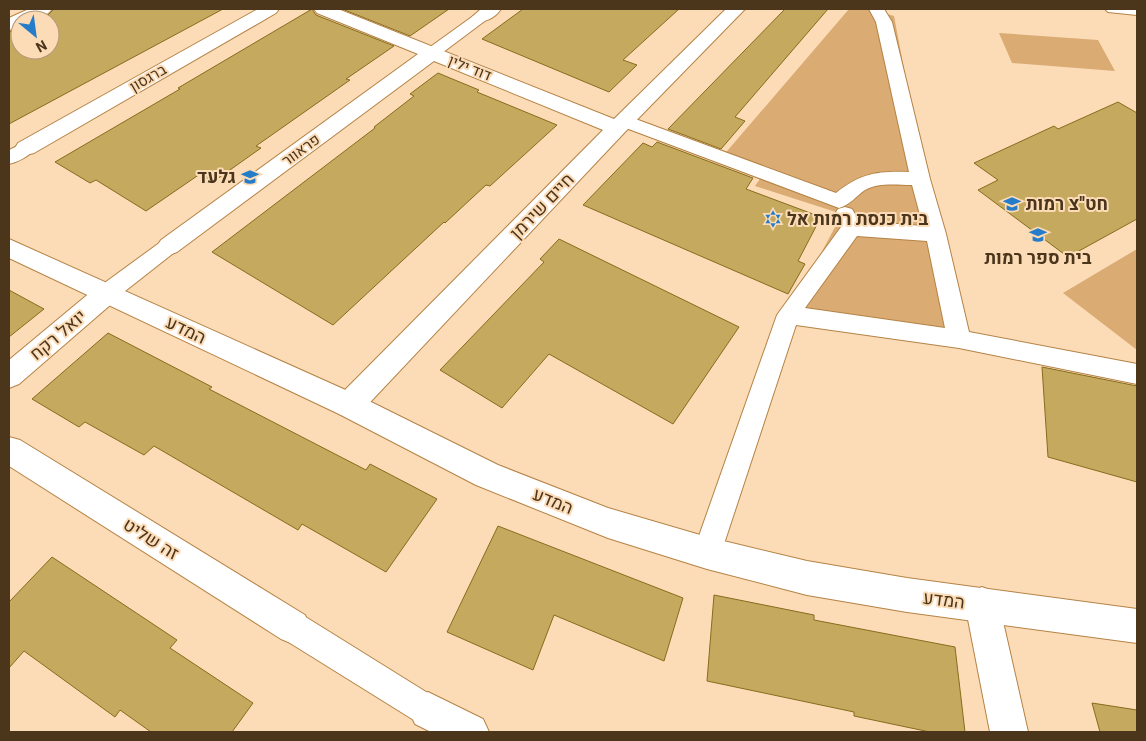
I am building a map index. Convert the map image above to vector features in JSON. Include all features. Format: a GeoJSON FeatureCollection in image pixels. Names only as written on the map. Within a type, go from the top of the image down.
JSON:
{"type":"FeatureCollection","features":[{"type":"Feature","properties":{"kind":"street"},"geometry":{"type":"LineString","coordinates":[[9,25],[43,9]]}},
{"type":"Feature","properties":{"kind":"street","name":"ברגסון"},"geometry":{"type":"LineString","coordinates":[[26,148],[270,9]]}},
{"type":"Feature","properties":{"kind":"street","name":"דוד ילין"},"geometry":{"type":"LineString","coordinates":[[323,9],[620,125]]}},
{"type":"Feature","properties":{"kind":"street","name":"חיים שירמן"},"geometry":{"type":"LineString","coordinates":[[349,406],[620,125],[736,9]]}},
{"type":"Feature","properties":{"kind":"street"},"geometry":{"type":"LineString","coordinates":[[877,9],[884,22],[920,179],[936,234],[958,340]]}},
{"type":"Feature","properties":{"kind":"street"},"geometry":{"type":"LineString","coordinates":[[1113,9],[1137,10]]}},
{"type":"Feature","properties":{"kind":"street"},"geometry":{"type":"LineString","coordinates":[[432,53],[486,13]]}},
{"type":"Feature","properties":{"kind":"street","name":"פראוור"},"geometry":{"type":"LineString","coordinates":[[169,246],[432,53]]}},
{"type":"Feature","properties":{"kind":"street"},"geometry":{"type":"LineString","coordinates":[[620,125],[839,201],[852,228]]}},
{"type":"Feature","properties":{"kind":"street"},"geometry":{"type":"LineString","coordinates":[[9,158],[26,148]]}},
{"type":"Feature","properties":{"kind":"street"},"geometry":{"type":"LineString","coordinates":[[839,201],[859,185],[884,178],[920,179]]}},
{"type":"Feature","properties":{"kind":"street"},"geometry":{"type":"LineString","coordinates":[[852,228],[936,234]]}},
{"type":"Feature","properties":{"kind":"street"},"geometry":{"type":"LineString","coordinates":[[707,553],[788,315],[852,228]]}},
{"type":"Feature","properties":{"kind":"street"},"geometry":{"type":"LineString","coordinates":[[107,293],[169,246]]}},
{"type":"Feature","properties":{"kind":"street","name":"המדע"},"geometry":{"type":"LineString","coordinates":[[9,248],[349,406],[487,475],[608,523],[707,553],[807,578],[907,595],[1137,626]]}},
{"type":"Feature","properties":{"kind":"street","name":"יואל רקח"},"geometry":{"type":"LineString","coordinates":[[9,376],[107,293]]}},
{"type":"Feature","properties":{"kind":"street"},"geometry":{"type":"LineString","coordinates":[[788,315],[958,340],[1137,374]]}},
{"type":"Feature","properties":{"kind":"street","name":"זה שליט"},"geometry":{"type":"LineString","coordinates":[[9,450],[293,627]]}},
{"type":"Feature","properties":{"kind":"street"},"geometry":{"type":"LineString","coordinates":[[982,604],[1009,732]]}},
{"type":"Feature","properties":{"kind":"street"},"geometry":{"type":"LineString","coordinates":[[293,627],[428,711],[470,732]]}},
{"type":"Feature","properties":{"kind":"shaded area"},"geometry":{"type":"Polygon","coordinates":[[[849,9],[869,9],[894,16],[916,132],[963,338],[788,315],[842,214],[755,186],[764,173],[722,157],[849,9]]]}},
{"type":"Feature","properties":{"kind":"shaded area"},"geometry":{"type":"Polygon","coordinates":[[[999,33],[1098,40],[1115,71],[1012,63],[999,33]]]}},
{"type":"Feature","properties":{"kind":"shaded area"},"geometry":{"type":"Polygon","coordinates":[[[1137,249],[1137,350],[1063,293],[1137,249]]]}},
{"type":"Feature","properties":{"kind":"building"},"geometry":{"type":"Polygon","coordinates":[[[223,9],[9,124],[9,32],[10,60],[60,60],[60,10],[53,10],[223,9]]]}},
{"type":"Feature","properties":{"kind":"building"},"geometry":{"type":"Polygon","coordinates":[[[312,9],[316,15],[394,46],[346,79],[350,80],[256,146],[261,148],[213,182],[200,174],[146,211],[96,180],[90,183],[55,162],[180,89],[178,88],[312,9]]]}},
{"type":"Feature","properties":{"kind":"building"},"geometry":{"type":"Polygon","coordinates":[[[342,9],[449,9],[410,36],[342,9]]]}},
{"type":"Feature","properties":{"kind":"building"},"geometry":{"type":"Polygon","coordinates":[[[523,9],[679,9],[623,60],[637,65],[609,92],[482,39],[523,9]]]}},
{"type":"Feature","properties":{"kind":"building"},"geometry":{"type":"Polygon","coordinates":[[[785,9],[828,9],[735,117],[745,121],[721,149],[668,129],[785,9]]]}},
{"type":"Feature","properties":{"kind":"building"},"geometry":{"type":"Polygon","coordinates":[[[438,73],[479,90],[477,92],[557,125],[490,186],[486,185],[444,222],[333,325],[212,252],[375,128],[414,96],[410,94],[438,73]]]}},
{"type":"Feature","properties":{"kind":"building"},"geometry":{"type":"Polygon","coordinates":[[[1118,102],[1137,113],[1137,219],[1068,257],[978,190],[998,180],[974,163],[1054,126],[1058,129],[1118,102]]]}},
{"type":"Feature","properties":{"kind":"building"},"geometry":{"type":"Polygon","coordinates":[[[657,142],[753,178],[746,189],[821,217],[798,261],[805,264],[788,294],[583,205],[643,143],[652,147],[657,142]]]}},
{"type":"Feature","properties":{"kind":"building"},"geometry":{"type":"Polygon","coordinates":[[[559,239],[739,327],[673,424],[549,354],[502,408],[440,370],[544,262],[540,259],[559,239]]]}},
{"type":"Feature","properties":{"kind":"building"},"geometry":{"type":"Polygon","coordinates":[[[9,290],[44,309],[9,337],[9,290]]]}},
{"type":"Feature","properties":{"kind":"building"},"geometry":{"type":"Polygon","coordinates":[[[108,333],[212,387],[209,389],[366,470],[370,464],[437,499],[386,572],[302,524],[298,530],[154,446],[144,455],[85,422],[79,427],[32,399],[108,333]]]}},
{"type":"Feature","properties":{"kind":"building"},"geometry":{"type":"Polygon","coordinates":[[[1042,367],[1137,386],[1137,482],[1048,457],[1042,367]]]}},
{"type":"Feature","properties":{"kind":"building"},"geometry":{"type":"Polygon","coordinates":[[[498,526],[683,598],[664,661],[554,615],[533,670],[447,632],[498,526]]]}},
{"type":"Feature","properties":{"kind":"building"},"geometry":{"type":"Polygon","coordinates":[[[52,557],[177,640],[170,648],[253,703],[232,732],[151,732],[120,710],[115,717],[24,651],[9,668],[9,602],[52,557]]]}},
{"type":"Feature","properties":{"kind":"building"},"geometry":{"type":"Polygon","coordinates":[[[714,595],[814,615],[814,620],[955,647],[965,732],[930,732],[854,716],[854,712],[707,681],[714,595]]]}},
{"type":"Feature","properties":{"kind":"building"},"geometry":{"type":"Polygon","coordinates":[[[1092,703],[1137,710],[1137,732],[1100,732],[1092,703]]]}},
{"type":"Feature","properties":{"kind":"place","name":"גלעד"},"geometry":{"type":"Point","coordinates":[250,177]}},
{"type":"Feature","properties":{"kind":"place","name":"חט''צ רמות"},"geometry":{"type":"Point","coordinates":[1012,204]}},
{"type":"Feature","properties":{"kind":"place","name":"בית כנסת רמות אל"},"geometry":{"type":"Point","coordinates":[773,219]}},
{"type":"Feature","properties":{"kind":"place","name":"בית ספר רמות"},"geometry":{"type":"Point","coordinates":[1038,235]}}]}
